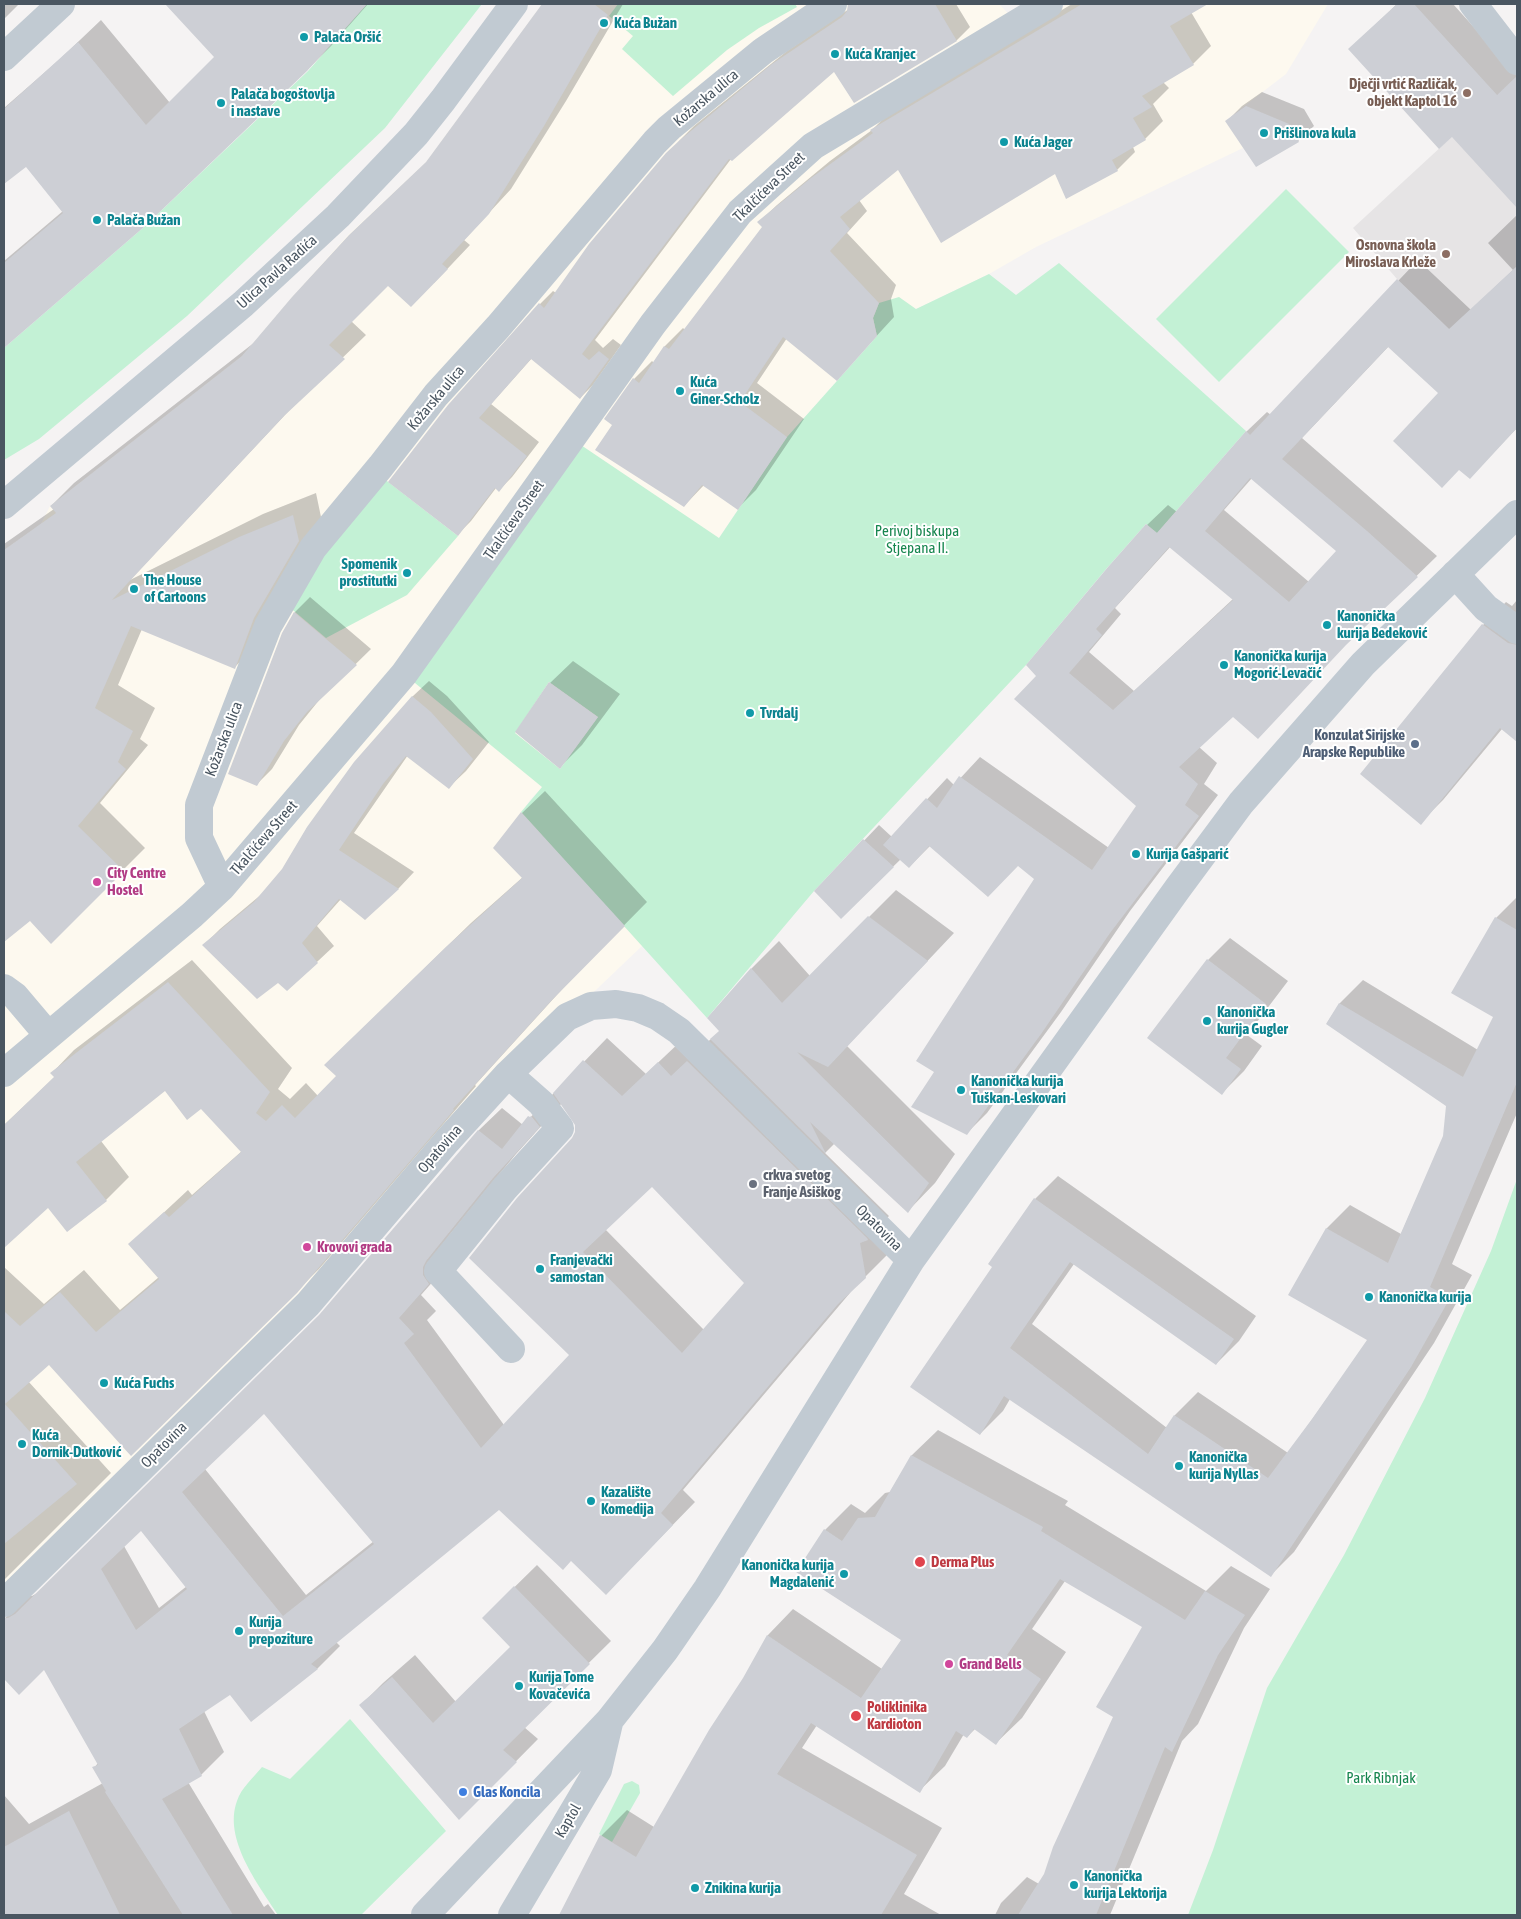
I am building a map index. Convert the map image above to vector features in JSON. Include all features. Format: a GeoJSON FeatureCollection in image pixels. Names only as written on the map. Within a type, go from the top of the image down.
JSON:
{"type":"FeatureCollection","features":[{"type":"Feature","properties":{"kind":"street"},"geometry":{"type":"LineString","coordinates":[[4,57],[61,4]]}},
{"type":"Feature","properties":{"kind":"street","name":"Ulica Pavla Radića"},"geometry":{"type":"LineString","coordinates":[[4,505],[243,304],[338,216],[421,127],[451,90],[514,4]]}},
{"type":"Feature","properties":{"kind":"street","name":"Kožarska ulica"},"geometry":{"type":"LineString","coordinates":[[222,887],[199,838],[199,805],[268,626],[313,548],[382,466],[436,395],[498,327],[655,142],[669,128],[763,51],[833,4]]}},
{"type":"Feature","properties":{"kind":"street","name":"Tkalčićeva Street"},"geometry":{"type":"LineString","coordinates":[[4,1073],[192,915],[222,887],[404,674],[653,324],[740,212],[813,146],[1049,4]]}},
{"type":"Feature","properties":{"kind":"street"},"geometry":{"type":"LineString","coordinates":[[1473,4],[1517,61]]}},
{"type":"Feature","properties":{"kind":"street"},"geometry":{"type":"LineString","coordinates":[[425,1915],[609,1721],[665,1650],[707,1589],[911,1260],[1241,803],[1363,664],[1517,514]]}},
{"type":"Feature","properties":{"kind":"street"},"geometry":{"type":"LineString","coordinates":[[1455,574],[1486,608],[1517,630]]}},
{"type":"Feature","properties":{"kind":"street"},"geometry":{"type":"LineString","coordinates":[[4,988],[15,996],[48,1035]]}},
{"type":"Feature","properties":{"kind":"street","name":"Opatovina"},"geometry":{"type":"LineString","coordinates":[[4,1603],[308,1304],[447,1141],[508,1074],[567,1018],[591,1006],[616,1004],[638,1008],[657,1016],[678,1030],[911,1260]]}},
{"type":"Feature","properties":{"kind":"street"},"geometry":{"type":"LineString","coordinates":[[508,1074],[541,1103],[560,1128],[505,1188],[438,1271],[511,1350]]}},
{"type":"Feature","properties":{"kind":"street","name":"Kaptol"},"geometry":{"type":"LineString","coordinates":[[512,1915],[598,1770],[609,1721]]}},
{"type":"Feature","properties":{"kind":"shaded area"},"geometry":{"type":"Polygon","coordinates":[[[542,4],[999,4],[1023,29],[1068,4],[1328,4],[1286,74],[1226,120],[1243,148],[1036,247],[989,274],[916,309],[877,336],[787,437],[598,717],[560,769],[530,800],[522,812],[643,945],[508,1074],[176,1442],[4,1618],[4,550],[41,524],[50,506],[242,356],[348,235],[426,162],[542,4]]]}},
{"type":"Feature","properties":{"kind":"shaded area","name":"Osnovna škola Miroslava Krleže"},"geometry":{"type":"Polygon","coordinates":[[[1508,85],[1517,94],[1517,394],[1397,279],[1353,228],[1508,85]]]}},
{"type":"Feature","properties":{"kind":"green space"},"geometry":{"type":"Polygon","coordinates":[[[367,4],[482,4],[385,128],[187,316],[39,439],[4,460],[4,348],[144,227],[308,71],[367,4]]]}},
{"type":"Feature","properties":{"kind":"green space"},"geometry":{"type":"Polygon","coordinates":[[[618,4],[795,4],[797,7],[759,28],[727,50],[673,96],[622,49],[633,36],[609,16],[618,4]]]}},
{"type":"Feature","properties":{"kind":"green space"},"geometry":{"type":"Polygon","coordinates":[[[1286,189],[1349,252],[1219,382],[1156,319],[1286,189]]]}},
{"type":"Feature","properties":{"kind":"green space","name":"Perivoj biskupa Stjepana II."},"geometry":{"type":"Polygon","coordinates":[[[1059,263],[1246,431],[1157,533],[1146,524],[1026,665],[814,891],[707,1018],[521,812],[542,787],[404,674],[572,439],[719,538],[787,437],[877,336],[873,318],[879,303],[899,297],[916,309],[989,274],[1016,295],[1059,263]],[[549,682],[515,733],[560,769],[598,717],[549,682]]]}},
{"type":"Feature","properties":{"kind":"green space"},"geometry":{"type":"Polygon","coordinates":[[[383,478],[458,536],[407,595],[326,638],[288,606],[324,550],[383,478]]]}},
{"type":"Feature","properties":{"kind":"green space","name":"Park Ribnjak"},"geometry":{"type":"Polygon","coordinates":[[[1517,1179],[1517,1915],[1188,1915],[1213,1850],[1267,1688],[1344,1555],[1425,1398],[1491,1251],[1517,1179]]]}},
{"type":"Feature","properties":{"kind":"green space"},"geometry":{"type":"Polygon","coordinates":[[[350,1719],[446,1831],[361,1915],[278,1915],[245,1861],[239,1846],[234,1816],[237,1801],[245,1787],[262,1767],[290,1779],[350,1719]]]}},
{"type":"Feature","properties":{"kind":"green space"},"geometry":{"type":"Polygon","coordinates":[[[632,1781],[639,1785],[640,1793],[612,1842],[599,1834],[624,1784],[632,1781]]]}},
{"type":"Feature","properties":{"kind":"building"},"geometry":{"type":"Polygon","coordinates":[[[165,4],[367,4],[307,71],[144,227],[4,348],[4,263],[63,213],[26,167],[4,184],[4,109],[78,42],[146,125],[214,57],[165,4]]]}},
{"type":"Feature","properties":{"kind":"building"},"geometry":{"type":"Polygon","coordinates":[[[542,4],[594,4],[608,15],[544,126],[489,214],[442,264],[448,269],[411,307],[388,286],[329,345],[345,359],[285,415],[112,600],[239,537],[293,515],[299,541],[254,618],[235,669],[131,626],[95,708],[133,731],[118,762],[126,769],[78,826],[124,871],[51,944],[30,921],[4,942],[4,550],[56,513],[50,506],[242,356],[292,297],[349,235],[426,162],[542,4]]]}},
{"type":"Feature","properties":{"kind":"building"},"geometry":{"type":"Polygon","coordinates":[[[848,4],[935,4],[957,41],[854,103],[834,72],[732,161],[729,159],[582,354],[589,360],[599,351],[609,359],[580,399],[531,359],[479,418],[527,456],[499,492],[495,488],[458,536],[388,482],[448,405],[539,303],[544,308],[589,244],[666,153],[772,64],[842,17],[847,11],[848,4]]]}},
{"type":"Feature","properties":{"kind":"building"},"geometry":{"type":"Polygon","coordinates":[[[1082,4],[1208,4],[1170,26],[1194,65],[1142,96],[1152,107],[1133,118],[1146,140],[1112,160],[1118,171],[1066,199],[1055,174],[941,243],[898,170],[840,217],[850,229],[830,251],[879,303],[873,318],[877,336],[837,381],[783,337],[740,402],[787,437],[738,510],[702,485],[684,507],[595,450],[612,425],[604,419],[633,378],[639,383],[664,346],[669,349],[762,227],[757,222],[811,178],[873,133],[870,130],[1082,4]]]}},
{"type":"Feature","properties":{"kind":"building"},"geometry":{"type":"Polygon","coordinates":[[[1397,4],[1414,4],[1497,95],[1517,76],[1517,208],[1452,137],[1439,149],[1348,49],[1397,4]]]}},
{"type":"Feature","properties":{"kind":"building","name":"Prišlinova kula"},"geometry":{"type":"Polygon","coordinates":[[[1246,106],[1289,124],[1299,142],[1256,167],[1225,121],[1246,106]]]}},
{"type":"Feature","properties":{"kind":"building"},"geometry":{"type":"Polygon","coordinates":[[[1517,266],[1517,428],[1470,479],[1459,470],[1442,488],[1393,441],[1438,393],[1388,347],[1282,459],[1418,577],[1346,645],[1258,739],[1233,717],[1179,767],[1198,784],[1185,805],[1199,816],[1110,933],[1041,1034],[967,1135],[911,1107],[934,1072],[916,1061],[1034,879],[1018,866],[988,897],[929,846],[909,868],[883,845],[926,798],[937,808],[959,776],[1092,870],[1136,806],[1014,699],[1036,676],[1026,665],[1146,524],[1157,533],[1246,431],[1250,435],[1397,279],[1449,329],[1517,266]],[[1250,478],[1205,531],[1289,602],[1336,551],[1250,478]],[[1169,547],[1096,629],[1102,635],[1069,673],[1113,710],[1233,600],[1169,547]]]}},
{"type":"Feature","properties":{"kind":"building"},"geometry":{"type":"Polygon","coordinates":[[[294,612],[357,665],[307,712],[284,741],[257,786],[228,774],[282,633],[294,612]]]}},
{"type":"Feature","properties":{"kind":"building"},"geometry":{"type":"Polygon","coordinates":[[[1482,624],[1508,643],[1517,645],[1517,742],[1500,728],[1421,825],[1360,774],[1482,624]]]}},
{"type":"Feature","properties":{"kind":"building"},"geometry":{"type":"Polygon","coordinates":[[[549,682],[598,717],[560,769],[515,732],[549,682]]]}},
{"type":"Feature","properties":{"kind":"building"},"geometry":{"type":"Polygon","coordinates":[[[412,696],[431,712],[473,759],[449,789],[406,756],[383,784],[339,850],[399,889],[365,920],[339,899],[302,943],[318,963],[287,991],[278,983],[257,999],[202,945],[254,902],[282,869],[307,827],[354,762],[412,696]]]}},
{"type":"Feature","properties":{"kind":"building"},"geometry":{"type":"Polygon","coordinates":[[[521,812],[625,926],[552,1000],[453,1109],[297,1293],[131,1456],[49,1365],[5,1404],[77,1484],[4,1544],[4,1311],[20,1326],[60,1292],[96,1332],[159,1279],[128,1244],[164,1212],[169,1217],[241,1152],[201,1109],[187,1120],[165,1091],[76,1162],[107,1201],[67,1232],[48,1208],[4,1248],[4,1125],[54,1077],[50,1073],[168,982],[270,1092],[256,1113],[266,1121],[282,1105],[295,1118],[336,1076],[324,1065],[447,946],[522,878],[493,848],[521,812]]]}},
{"type":"Feature","properties":{"kind":"building"},"geometry":{"type":"Polygon","coordinates":[[[863,839],[894,867],[841,919],[814,891],[863,839]]]}},
{"type":"Feature","properties":{"kind":"building"},"geometry":{"type":"Polygon","coordinates":[[[868,916],[928,961],[828,1067],[797,1052],[929,1183],[908,1213],[810,1122],[826,1154],[710,1039],[719,1031],[707,1018],[751,968],[782,1003],[868,916]]]}},
{"type":"Feature","properties":{"kind":"building"},"geometry":{"type":"Polygon","coordinates":[[[1495,917],[1517,930],[1517,1082],[1430,1287],[1450,1298],[1411,1367],[1271,1577],[1004,1396],[980,1435],[910,1387],[992,1267],[988,1264],[1034,1198],[1234,1339],[1216,1365],[1070,1262],[1010,1348],[1148,1454],[1174,1415],[1268,1478],[1367,1340],[1288,1295],[1326,1228],[1388,1263],[1443,1136],[1446,1106],[1326,1024],[1339,1003],[1463,1077],[1493,1017],[1451,993],[1495,917]]]}},
{"type":"Feature","properties":{"kind":"building","name":"Kanonička kurija Gugler"},"geometry":{"type":"Polygon","coordinates":[[[1207,959],[1266,1004],[1226,1058],[1241,1069],[1222,1095],[1147,1038],[1207,959]]]}},
{"type":"Feature","properties":{"kind":"building"},"geometry":{"type":"Polygon","coordinates":[[[583,1060],[622,1096],[658,1062],[671,1076],[687,1061],[867,1238],[868,1240],[860,1243],[866,1278],[838,1304],[661,1513],[673,1525],[606,1595],[571,1561],[563,1570],[499,1510],[311,1664],[318,1669],[251,1722],[230,1695],[179,1729],[202,1776],[162,1799],[233,1915],[183,1915],[105,1792],[92,1767],[98,1765],[44,1670],[19,1695],[4,1679],[4,1618],[15,1614],[319,1315],[478,1130],[502,1149],[528,1116],[531,1116],[540,1127],[493,1178],[426,1261],[423,1267],[423,1275],[429,1284],[399,1318],[414,1334],[404,1343],[481,1448],[569,1355],[469,1258],[517,1198],[572,1138],[575,1132],[575,1125],[553,1093],[583,1060]],[[652,1187],[583,1252],[682,1353],[744,1283],[652,1187]],[[264,1414],[182,1492],[283,1616],[374,1544],[264,1414]],[[141,1531],[101,1569],[136,1630],[187,1589],[141,1531]]]}},
{"type":"Feature","properties":{"kind":"building"},"geometry":{"type":"Polygon","coordinates":[[[911,1455],[1043,1527],[1041,1531],[1185,1620],[1205,1591],[1245,1615],[1218,1655],[1172,1752],[1165,1747],[1096,1915],[1018,1915],[1044,1874],[1053,1847],[1113,1717],[1096,1707],[1142,1627],[1060,1579],[1007,1655],[1041,1679],[996,1745],[974,1729],[967,1738],[956,1731],[920,1793],[811,1723],[777,1774],[917,1855],[881,1915],[559,1915],[600,1835],[636,1857],[709,1730],[743,1678],[767,1635],[861,1698],[901,1640],[796,1572],[824,1529],[842,1541],[858,1518],[875,1517],[911,1455]]]}},
{"type":"Feature","properties":{"kind":"building"},"geometry":{"type":"Polygon","coordinates":[[[514,1586],[590,1664],[503,1750],[517,1762],[459,1820],[359,1705],[392,1677],[433,1723],[510,1647],[482,1618],[514,1586]]]}},
{"type":"Feature","properties":{"kind":"building"},"geometry":{"type":"Polygon","coordinates":[[[69,1811],[120,1915],[4,1915],[4,1847],[69,1811]]]}},
{"type":"Feature","properties":{"kind":"place","name":"Kuća Bužan"},"geometry":{"type":"Point","coordinates":[604,23]}},
{"type":"Feature","properties":{"kind":"place","name":"Palača Oršić"},"geometry":{"type":"Point","coordinates":[304,37]}},
{"type":"Feature","properties":{"kind":"place","name":"Kuća Kranjec"},"geometry":{"type":"Point","coordinates":[835,54]}},
{"type":"Feature","properties":{"kind":"place","name":"Dječji vrtić Različak, objekt Kaptol 16"},"geometry":{"type":"Point","coordinates":[1467,93]}},
{"type":"Feature","properties":{"kind":"place","name":"Palača bogoštovlja i nastave"},"geometry":{"type":"Point","coordinates":[221,103]}},
{"type":"Feature","properties":{"kind":"place","name":"Prišlinova kula"},"geometry":{"type":"Point","coordinates":[1264,133]}},
{"type":"Feature","properties":{"kind":"place","name":"Kuća Jager"},"geometry":{"type":"Point","coordinates":[1004,142]}},
{"type":"Feature","properties":{"kind":"place","name":"Palača Bužan"},"geometry":{"type":"Point","coordinates":[97,220]}},
{"type":"Feature","properties":{"kind":"place","name":"Osnovna škola Miroslava Krleže"},"geometry":{"type":"Point","coordinates":[1446,254]}},
{"type":"Feature","properties":{"kind":"place","name":"Kuća Giner-Scholz"},"geometry":{"type":"Point","coordinates":[680,391]}},
{"type":"Feature","properties":{"kind":"place","name":"Spomenik prostitutki"},"geometry":{"type":"Point","coordinates":[407,573]}},
{"type":"Feature","properties":{"kind":"place","name":"The House of Cartoons"},"geometry":{"type":"Point","coordinates":[134,589]}},
{"type":"Feature","properties":{"kind":"place","name":"Kanonička kurija Bedeković"},"geometry":{"type":"Point","coordinates":[1327,625]}},
{"type":"Feature","properties":{"kind":"place","name":"Kanonička kurija Mogorić-Levačić"},"geometry":{"type":"Point","coordinates":[1224,665]}},
{"type":"Feature","properties":{"kind":"place","name":"Tvrdalj"},"geometry":{"type":"Point","coordinates":[750,713]}},
{"type":"Feature","properties":{"kind":"place","name":"Konzulat Sirijske Arapske Republike"},"geometry":{"type":"Point","coordinates":[1415,744]}},
{"type":"Feature","properties":{"kind":"place","name":"Kurija Gašparić"},"geometry":{"type":"Point","coordinates":[1136,854]}},
{"type":"Feature","properties":{"kind":"place","name":"City Centre Hostel"},"geometry":{"type":"Point","coordinates":[97,882]}},
{"type":"Feature","properties":{"kind":"place","name":"Kanonička kurija Gugler"},"geometry":{"type":"Point","coordinates":[1207,1021]}},
{"type":"Feature","properties":{"kind":"place","name":"Kanonička kurija Tuškan-Leskovari"},"geometry":{"type":"Point","coordinates":[961,1090]}},
{"type":"Feature","properties":{"kind":"place","name":"crkva svetog Franje Asiškog"},"geometry":{"type":"Point","coordinates":[753,1184]}},
{"type":"Feature","properties":{"kind":"place","name":"Krovovi grada"},"geometry":{"type":"Point","coordinates":[307,1247]}},
{"type":"Feature","properties":{"kind":"place","name":"Franjevački samostan"},"geometry":{"type":"Point","coordinates":[540,1269]}},
{"type":"Feature","properties":{"kind":"place","name":"Kanonička kurija"},"geometry":{"type":"Point","coordinates":[1369,1297]}},
{"type":"Feature","properties":{"kind":"place","name":"Kuća Fuchs"},"geometry":{"type":"Point","coordinates":[104,1383]}},
{"type":"Feature","properties":{"kind":"place","name":"Kuća Dornik-Dutković"},"geometry":{"type":"Point","coordinates":[22,1444]}},
{"type":"Feature","properties":{"kind":"place","name":"Kanonička kurija Nyllas"},"geometry":{"type":"Point","coordinates":[1179,1466]}},
{"type":"Feature","properties":{"kind":"place","name":"Kazalište Komedija"},"geometry":{"type":"Point","coordinates":[591,1501]}},
{"type":"Feature","properties":{"kind":"place","name":"Derma Plus"},"geometry":{"type":"Point","coordinates":[920,1562]}},
{"type":"Feature","properties":{"kind":"place","name":"Kanonička kurija Magdalenić"},"geometry":{"type":"Point","coordinates":[844,1574]}},
{"type":"Feature","properties":{"kind":"place","name":"Kurija prepoziture"},"geometry":{"type":"Point","coordinates":[239,1631]}},
{"type":"Feature","properties":{"kind":"place","name":"Grand Bells"},"geometry":{"type":"Point","coordinates":[949,1664]}},
{"type":"Feature","properties":{"kind":"place","name":"Kurija Tome Kovačevića"},"geometry":{"type":"Point","coordinates":[519,1686]}},
{"type":"Feature","properties":{"kind":"place","name":"Poliklinika Kardioton"},"geometry":{"type":"Point","coordinates":[856,1716]}},
{"type":"Feature","properties":{"kind":"place","name":"Glas Koncila"},"geometry":{"type":"Point","coordinates":[463,1792]}},
{"type":"Feature","properties":{"kind":"place","name":"Kanonička kurija Lektorija"},"geometry":{"type":"Point","coordinates":[1074,1885]}},
{"type":"Feature","properties":{"kind":"place","name":"Znikina kurija"},"geometry":{"type":"Point","coordinates":[695,1888]}}]}
